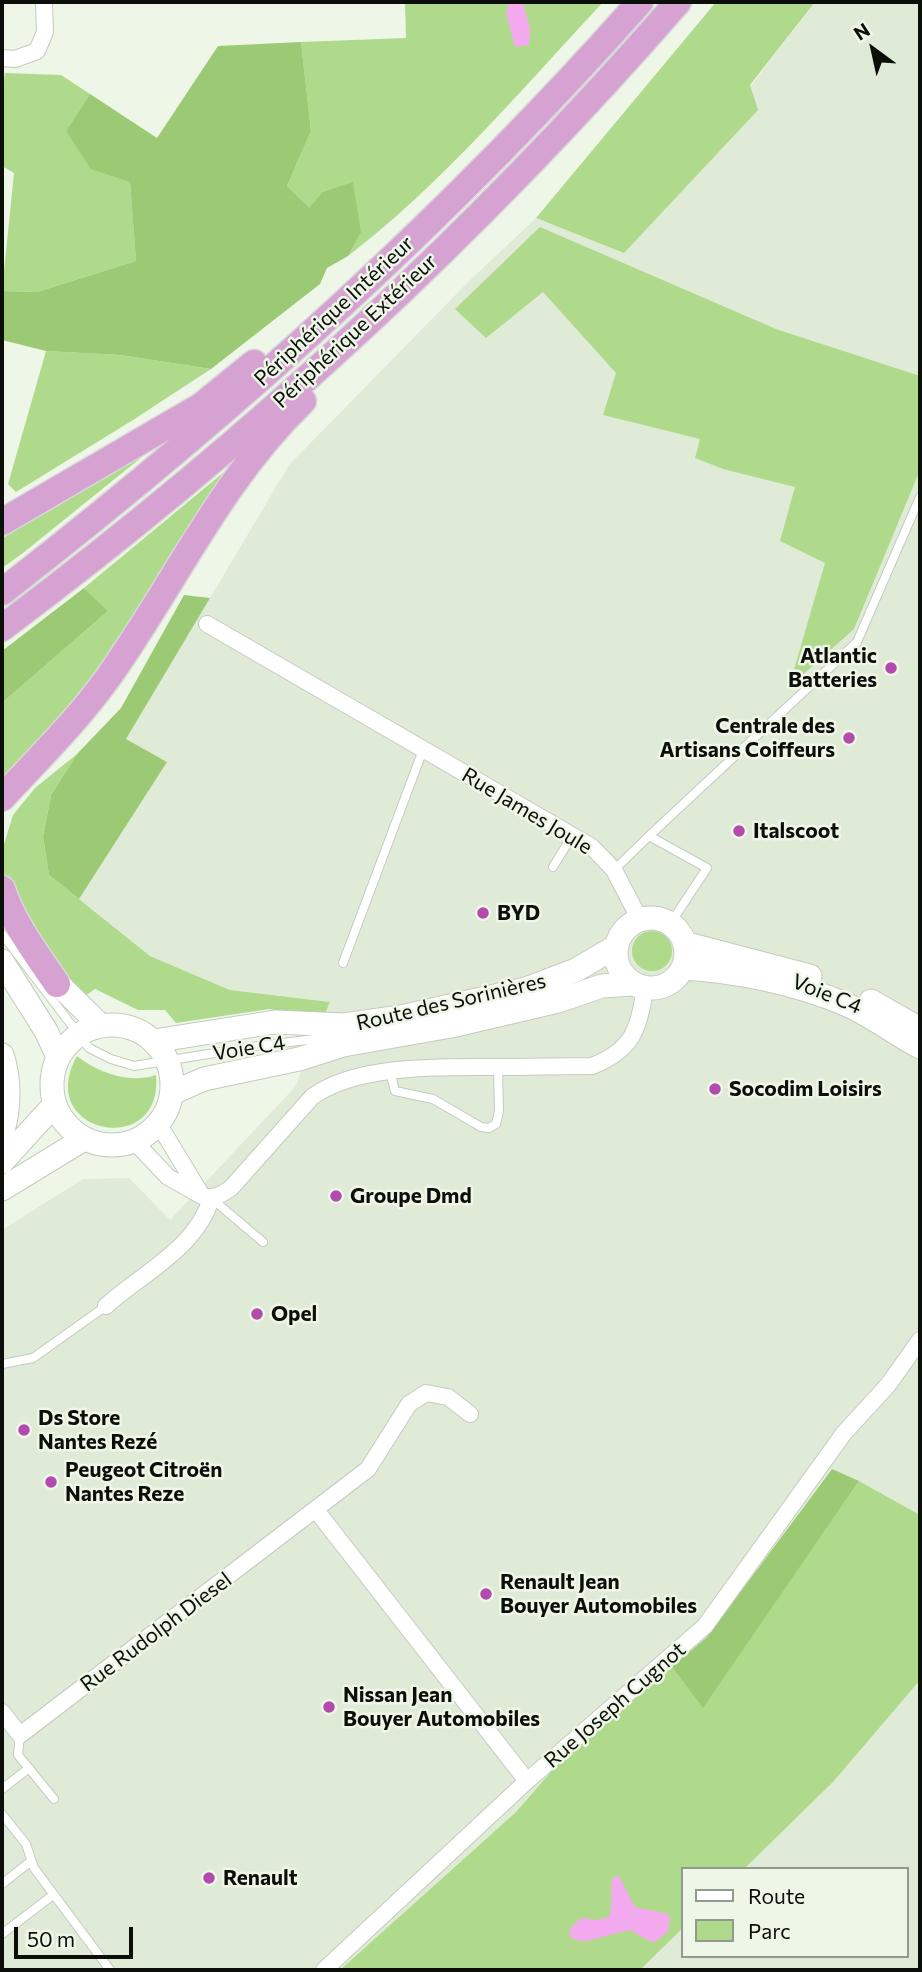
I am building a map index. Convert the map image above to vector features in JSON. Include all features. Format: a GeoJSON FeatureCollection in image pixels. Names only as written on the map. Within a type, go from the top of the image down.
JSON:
{"type":"FeatureCollection","features":[{"type":"Feature","properties":{"kind":"highway","name":"Périphérique Intérieur"},"geometry":{"type":"LineString","coordinates":[[2,592],[165,462],[316,329],[506,146],[640,2]]}},
{"type":"Feature","properties":{"kind":"highway","name":"Périphérique Extérieur"},"geometry":{"type":"LineString","coordinates":[[2,628],[178,488],[365,325],[530,162],[678,2]]}},
{"type":"Feature","properties":{"kind":"highway"},"geometry":{"type":"LineString","coordinates":[[2,798],[81,713],[108,678],[240,473],[293,411],[351,356],[365,325]]}},
{"type":"Feature","properties":{"kind":"highway"},"geometry":{"type":"LineString","coordinates":[[2,522],[201,406],[280,342],[316,329]]}},
{"type":"Feature","properties":{"kind":"highway"},"geometry":{"type":"LineString","coordinates":[[2,815],[25,784],[34,766]]}},
{"type":"Feature","properties":{"kind":"highway"},"geometry":{"type":"LineString","coordinates":[[2,889],[6,902],[24,933],[58,984]]}},
{"type":"Feature","properties":{"kind":"main road"},"geometry":{"type":"LineString","coordinates":[[2,917],[38,964],[101,1026]]}},
{"type":"Feature","properties":{"kind":"main road"},"geometry":{"type":"LineString","coordinates":[[640,920],[656,919],[670,924],[681,936],[686,952],[683,968],[715,962],[796,972],[859,995],[920,1029]]}},
{"type":"Feature","properties":{"kind":"main road","name":"Route des Sorinières"},"geometry":{"type":"LineString","coordinates":[[172,1093],[204,1079],[299,1059],[343,1045],[451,1026],[565,986],[617,946],[625,930],[640,920]]}},
{"type":"Feature","properties":{"kind":"main road"},"geometry":{"type":"LineString","coordinates":[[684,943],[715,962],[847,1005],[920,1047]]}},
{"type":"Feature","properties":{"kind":"main road"},"geometry":{"type":"LineString","coordinates":[[617,946],[618,965],[624,976],[639,986]]}},
{"type":"Feature","properties":{"kind":"main road"},"geometry":{"type":"LineString","coordinates":[[2,961],[46,1031],[58,1057]]}},
{"type":"Feature","properties":{"kind":"main road","name":"Route des Sorinières"},"geometry":{"type":"LineString","coordinates":[[154,1041],[275,1022],[344,1025],[401,1017],[526,989],[565,986],[664,986],[675,979],[683,968]]}},
{"type":"Feature","properties":{"kind":"main road"},"geometry":{"type":"LineString","coordinates":[[101,1026],[129,1027],[154,1041],[167,1061],[172,1093],[167,1109],[158,1123],[134,1141],[113,1145],[84,1139],[62,1117],[55,1104],[52,1083],[58,1057],[78,1035],[101,1026]]}},
{"type":"Feature","properties":{"kind":"main road"},"geometry":{"type":"LineString","coordinates":[[2,1055],[8,1104],[2,1133]]}},
{"type":"Feature","properties":{"kind":"main road"},"geometry":{"type":"LineString","coordinates":[[2,1162],[55,1104]]}},
{"type":"Feature","properties":{"kind":"main road"},"geometry":{"type":"LineString","coordinates":[[2,1189],[84,1139]]}},
{"type":"Feature","properties":{"kind":"street"},"geometry":{"type":"LineString","coordinates":[[2,58],[15,59],[37,51],[45,32],[44,2]]}},
{"type":"Feature","properties":{"kind":"street","name":"Rue James Joule"},"geometry":{"type":"LineString","coordinates":[[207,624],[592,847],[614,870],[640,920]]}},
{"type":"Feature","properties":{"kind":"street"},"geometry":{"type":"LineString","coordinates":[[134,1141],[168,1177],[206,1197],[221,1195],[231,1188],[312,1097],[325,1087],[341,1081],[423,1067],[592,1066],[610,1059],[625,1047],[634,1032],[639,986]]}},
{"type":"Feature","properties":{"kind":"street"},"geometry":{"type":"LineString","coordinates":[[106,1306],[160,1263],[206,1216],[206,1197],[158,1123]]}},
{"type":"Feature","properties":{"kind":"street","name":"Rue Joseph Cugnot"},"geometry":{"type":"LineString","coordinates":[[324,1970],[527,1781],[705,1626],[844,1433],[888,1385],[920,1340]]}},
{"type":"Feature","properties":{"kind":"street","name":"Rue Rudolph Diesel"},"geometry":{"type":"LineString","coordinates":[[11,1732],[316,1510],[368,1469],[409,1404],[426,1393],[448,1397],[470,1414]]}},
{"type":"Feature","properties":{"kind":"street"},"geometry":{"type":"LineString","coordinates":[[316,1510],[527,1781]]}},
{"type":"Feature","properties":{"kind":"street"},"geometry":{"type":"LineString","coordinates":[[2,1712],[11,1732]]}},
{"type":"Feature","properties":{"kind":"lane"},"geometry":{"type":"LineString","coordinates":[[614,870],[858,642],[920,496]]}},
{"type":"Feature","properties":{"kind":"lane"},"geometry":{"type":"LineString","coordinates":[[344,963],[423,750]]}},
{"type":"Feature","properties":{"kind":"lane"},"geometry":{"type":"LineString","coordinates":[[553,867],[572,835]]}},
{"type":"Feature","properties":{"kind":"lane"},"geometry":{"type":"LineString","coordinates":[[649,836],[707,868],[670,924]]}},
{"type":"Feature","properties":{"kind":"lane","name":"Voie C4"},"geometry":{"type":"LineString","coordinates":[[2,934],[89,1048],[134,1066],[258,1046],[388,1030],[565,986]]}},
{"type":"Feature","properties":{"kind":"lane","name":"Voie C4"},"geometry":{"type":"LineString","coordinates":[[715,962],[797,980],[848,999],[920,1039]]}},
{"type":"Feature","properties":{"kind":"lane"},"geometry":{"type":"LineString","coordinates":[[390,1071],[395,1091],[433,1099],[481,1127],[489,1128],[496,1124],[499,1111],[498,1067]]}},
{"type":"Feature","properties":{"kind":"lane"},"geometry":{"type":"LineString","coordinates":[[206,1197],[263,1242]]}},
{"type":"Feature","properties":{"kind":"lane"},"geometry":{"type":"LineString","coordinates":[[2,1364],[33,1358],[106,1306]]}},
{"type":"Feature","properties":{"kind":"lane"},"geometry":{"type":"LineString","coordinates":[[11,1732],[18,1755],[54,1799]]}},
{"type":"Feature","properties":{"kind":"lane"},"geometry":{"type":"LineString","coordinates":[[2,1789],[29,1768]]}},
{"type":"Feature","properties":{"kind":"lane"},"geometry":{"type":"LineString","coordinates":[[2,1814],[26,1844],[31,1861],[53,1895],[110,1970]]}},
{"type":"Feature","properties":{"kind":"lane"},"geometry":{"type":"LineString","coordinates":[[2,1884],[31,1861]]}},
{"type":"Feature","properties":{"kind":"lane"},"geometry":{"type":"LineString","coordinates":[[2,1934],[53,1895]]}},
{"type":"Feature","properties":{"kind":"shaded area"},"geometry":{"type":"Polygon","coordinates":[[[509,2],[523,2],[530,30],[529,45],[515,47],[506,13],[509,2]]]}},
{"type":"Feature","properties":{"kind":"shaded area"},"geometry":{"type":"Polygon","coordinates":[[[815,2],[920,2],[920,1515],[859,1481],[831,1469],[707,1637],[557,1765],[516,1812],[340,1970],[2,1970],[2,1230],[83,1179],[129,1178],[170,1220],[295,1087],[330,1002],[230,990],[150,956],[79,899],[167,762],[126,739],[289,465],[469,281],[536,218],[624,252],[815,2]]]}},
{"type":"Feature","properties":{"kind":"shaded area"},"geometry":{"type":"Polygon","coordinates":[[[920,1680],[920,1970],[640,1970],[680,1931],[680,1958],[908,1958],[908,1867],[746,1867],[834,1781],[920,1680]]]}},
{"type":"Feature","properties":{"kind":"shaded area"},"geometry":{"type":"Polygon","coordinates":[[[619,1876],[635,1907],[668,1914],[668,1932],[653,1943],[630,1930],[587,1941],[571,1938],[569,1930],[581,1918],[597,1920],[609,1917],[613,1877],[619,1876]]]}},
{"type":"Feature","properties":{"kind":"green space"},"geometry":{"type":"Polygon","coordinates":[[[405,2],[603,2],[512,101],[417,198],[348,256],[361,233],[309,209],[287,186],[311,131],[301,42],[406,38],[405,2]]]}},
{"type":"Feature","properties":{"kind":"green space"},"geometry":{"type":"Polygon","coordinates":[[[716,2],[815,2],[750,85],[758,110],[624,253],[536,218],[716,2]]]}},
{"type":"Feature","properties":{"kind":"green space"},"geometry":{"type":"Polygon","coordinates":[[[301,42],[311,131],[287,186],[309,208],[323,192],[353,182],[361,233],[348,256],[327,268],[320,284],[211,369],[120,355],[46,351],[2,340],[2,291],[37,292],[136,261],[130,182],[91,169],[66,131],[90,94],[157,138],[218,46],[301,42]]]}},
{"type":"Feature","properties":{"kind":"green space"},"geometry":{"type":"Polygon","coordinates":[[[5,73],[61,75],[90,94],[66,131],[130,181],[136,261],[37,292],[2,291],[14,173],[2,166],[2,98],[5,73]]]}},
{"type":"Feature","properties":{"kind":"green space"},"geometry":{"type":"Polygon","coordinates":[[[540,227],[776,329],[920,376],[920,470],[854,629],[789,687],[825,563],[780,541],[795,487],[723,469],[695,458],[700,439],[603,415],[616,373],[543,292],[486,338],[455,309],[540,227]]]}},
{"type":"Feature","properties":{"kind":"green space"},"geometry":{"type":"Polygon","coordinates":[[[46,351],[120,355],[211,369],[16,492],[8,484],[46,351]]]}},
{"type":"Feature","properties":{"kind":"green space"},"geometry":{"type":"Polygon","coordinates":[[[158,444],[2,568],[2,539],[63,494],[158,444]]]}},
{"type":"Feature","properties":{"kind":"green space"},"geometry":{"type":"Polygon","coordinates":[[[224,472],[228,475],[105,670],[2,785],[2,703],[108,611],[84,588],[224,472]]]}},
{"type":"Feature","properties":{"kind":"green space"},"geometry":{"type":"Polygon","coordinates":[[[84,588],[108,611],[2,703],[2,651],[84,588]]]}},
{"type":"Feature","properties":{"kind":"green space"},"geometry":{"type":"Polygon","coordinates":[[[184,595],[210,598],[126,739],[167,762],[79,899],[49,875],[43,837],[51,795],[77,754],[121,708],[184,595]]]}},
{"type":"Feature","properties":{"kind":"green space"},"geometry":{"type":"Polygon","coordinates":[[[77,754],[51,795],[43,837],[49,875],[150,956],[230,990],[330,1002],[323,1018],[269,1009],[176,1023],[165,1010],[138,1010],[95,989],[85,996],[63,975],[14,900],[2,875],[2,851],[13,815],[35,788],[77,754]]]}},
{"type":"Feature","properties":{"kind":"green space"},"geometry":{"type":"Polygon","coordinates":[[[652,931],[666,937],[672,951],[666,965],[652,971],[638,965],[632,951],[638,937],[652,931]]]}},
{"type":"Feature","properties":{"kind":"green space"},"geometry":{"type":"Polygon","coordinates":[[[77,1056],[115,1075],[135,1078],[156,1075],[153,1102],[141,1119],[123,1127],[103,1127],[85,1119],[72,1104],[68,1083],[77,1056]]]}},
{"type":"Feature","properties":{"kind":"green space"},"geometry":{"type":"Polygon","coordinates":[[[832,1469],[859,1481],[703,1708],[672,1667],[707,1637],[832,1469]]]}},
{"type":"Feature","properties":{"kind":"green space"},"geometry":{"type":"Polygon","coordinates":[[[859,1481],[920,1515],[920,1680],[834,1781],[746,1867],[680,1867],[680,1931],[640,1970],[340,1970],[516,1812],[557,1765],[672,1667],[703,1707],[859,1481]]]}},
{"type":"Feature","properties":{"kind":"place","name":"Atlantic Batteries"},"geometry":{"type":"Point","coordinates":[891,668]}},
{"type":"Feature","properties":{"kind":"place","name":"Centrale des Artisans Coiffeurs"},"geometry":{"type":"Point","coordinates":[849,738]}},
{"type":"Feature","properties":{"kind":"place","name":"Italscoot"},"geometry":{"type":"Point","coordinates":[739,831]}},
{"type":"Feature","properties":{"kind":"place","name":"BYD"},"geometry":{"type":"Point","coordinates":[483,913]}},
{"type":"Feature","properties":{"kind":"place","name":"Socodim Loisirs"},"geometry":{"type":"Point","coordinates":[715,1089]}},
{"type":"Feature","properties":{"kind":"place","name":"Groupe Dmd"},"geometry":{"type":"Point","coordinates":[336,1196]}},
{"type":"Feature","properties":{"kind":"place","name":"Opel"},"geometry":{"type":"Point","coordinates":[257,1314]}},
{"type":"Feature","properties":{"kind":"place","name":"Ds Store Nantes Rezé"},"geometry":{"type":"Point","coordinates":[24,1430]}},
{"type":"Feature","properties":{"kind":"place","name":"Peugeot Citroën Nantes Reze"},"geometry":{"type":"Point","coordinates":[51,1482]}},
{"type":"Feature","properties":{"kind":"place","name":"Renault Jean Bouyer Automobiles"},"geometry":{"type":"Point","coordinates":[486,1594]}},
{"type":"Feature","properties":{"kind":"place","name":"Nissan Jean Bouyer Automobiles"},"geometry":{"type":"Point","coordinates":[329,1707]}},
{"type":"Feature","properties":{"kind":"place","name":"Renault"},"geometry":{"type":"Point","coordinates":[209,1878]}}]}
